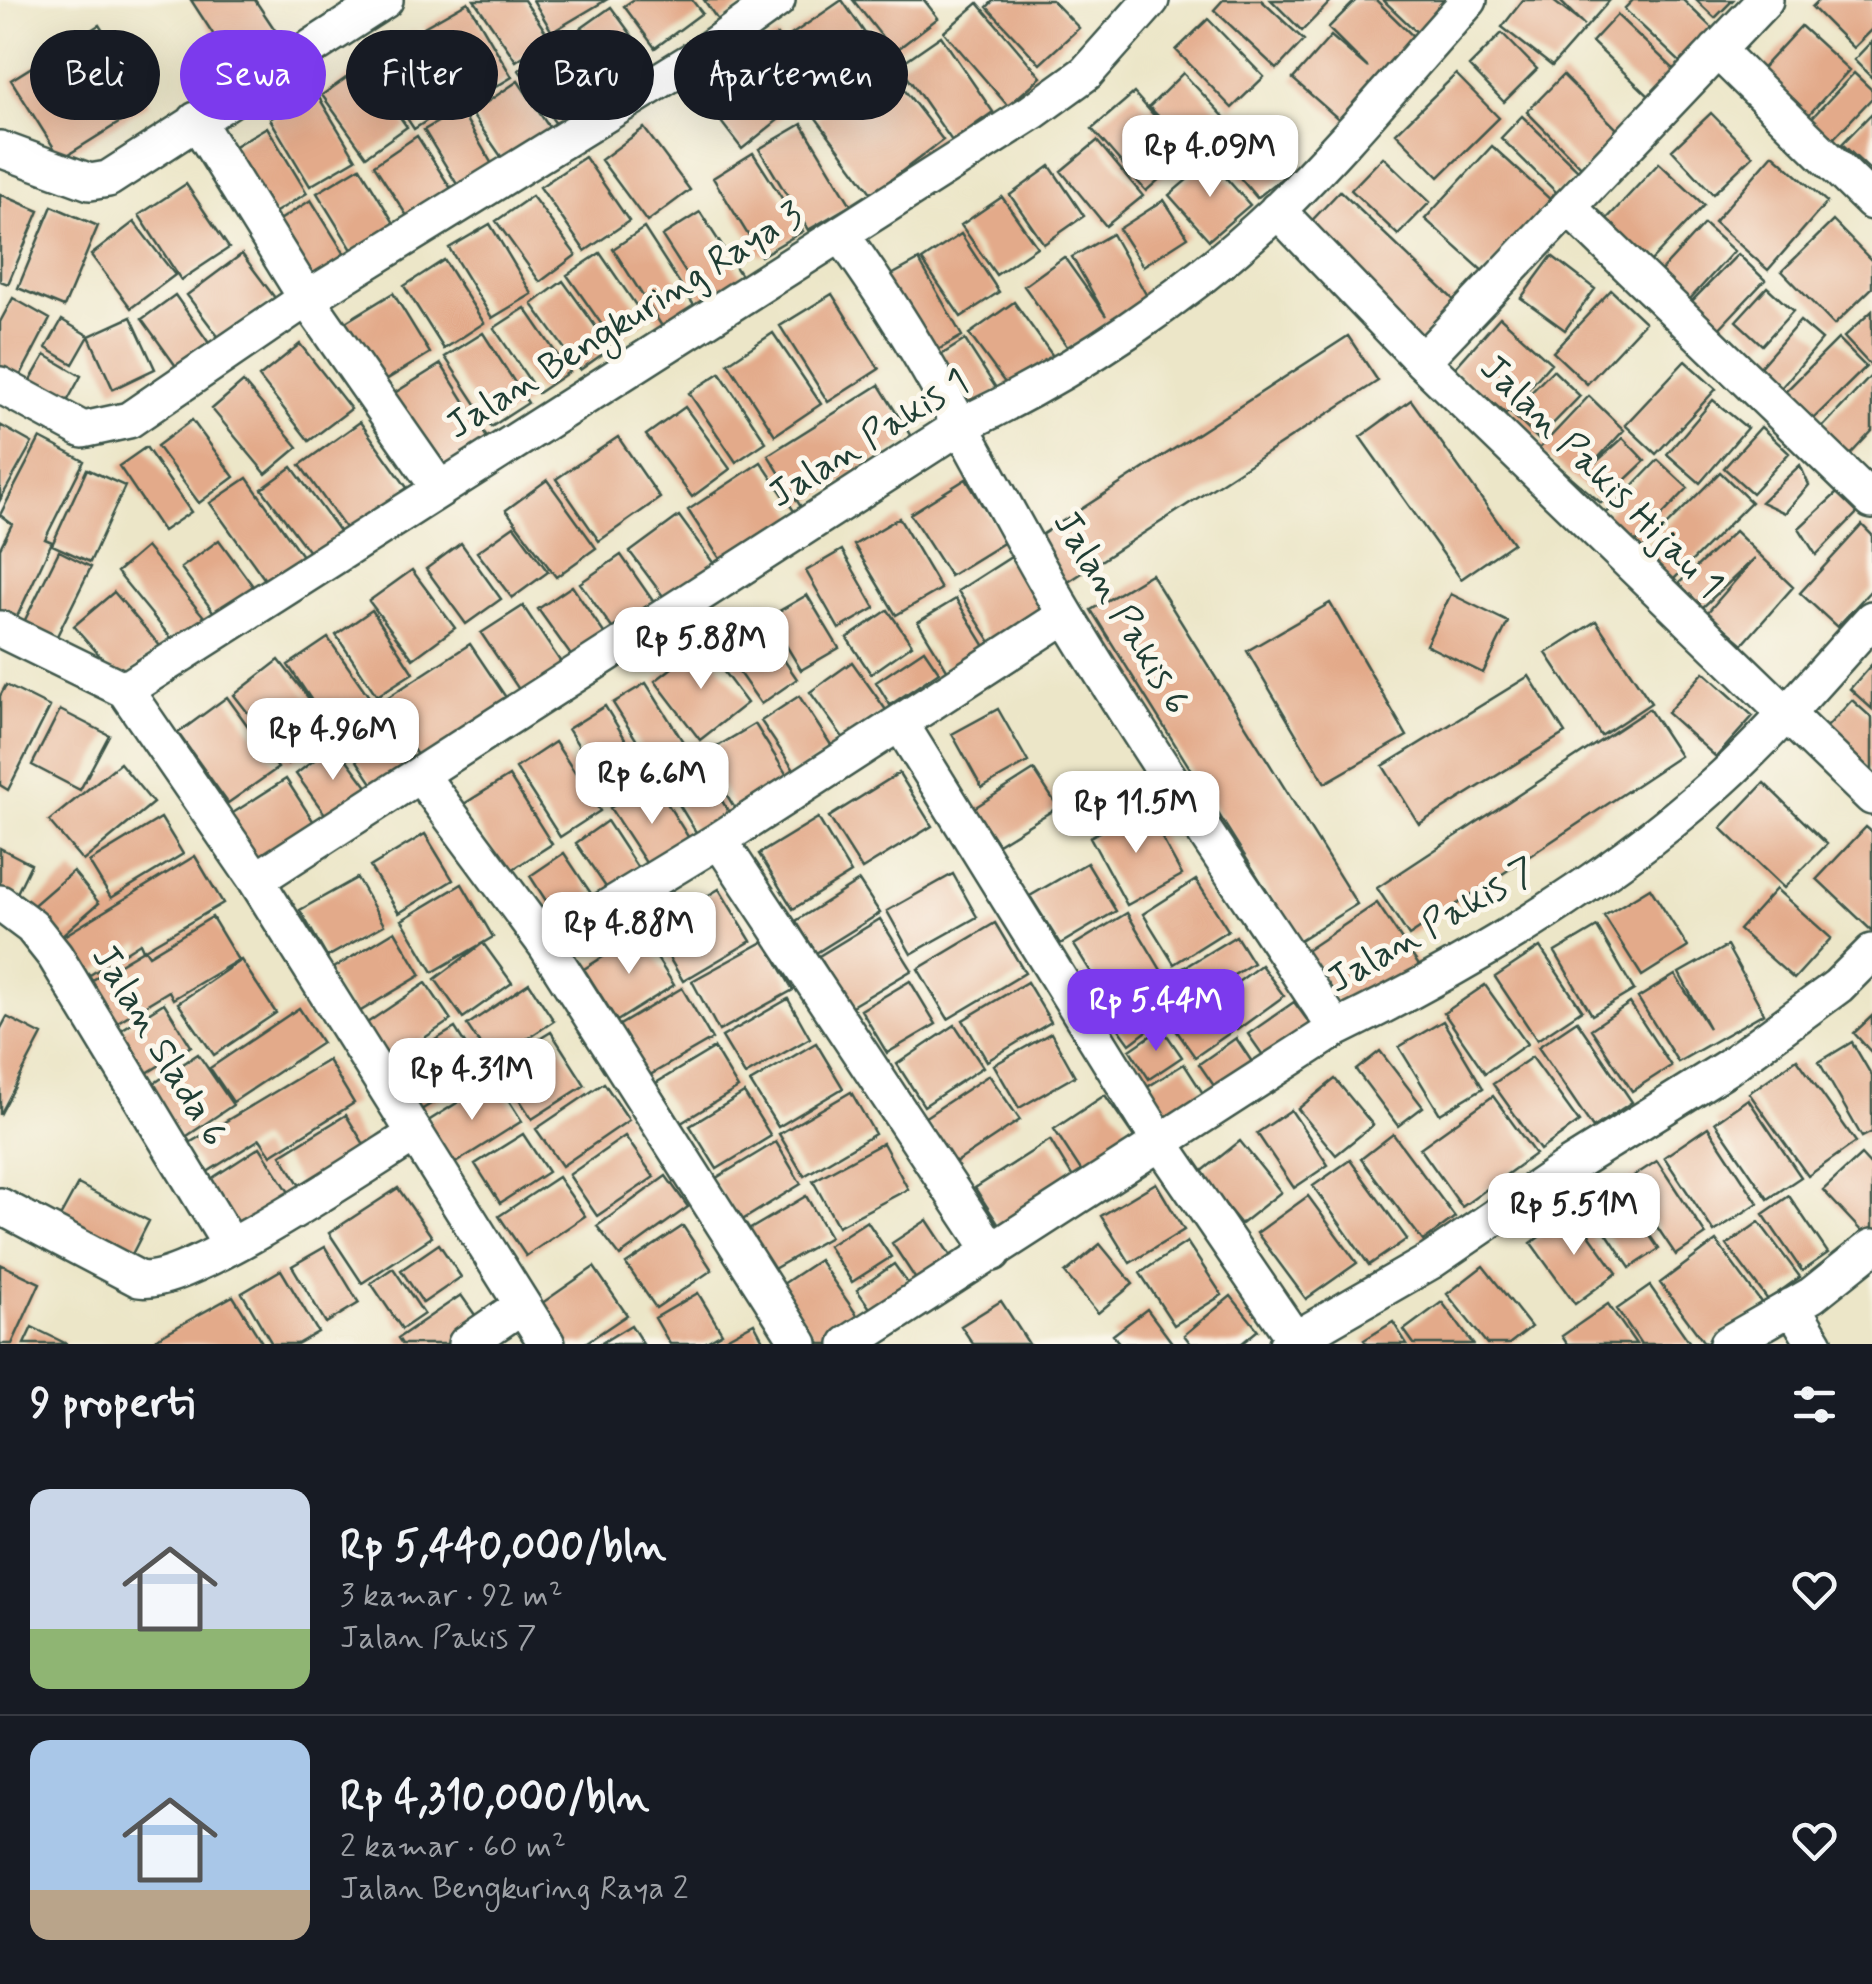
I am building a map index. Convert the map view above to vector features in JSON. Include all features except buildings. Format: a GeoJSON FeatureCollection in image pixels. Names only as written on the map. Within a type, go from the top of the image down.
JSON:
{"type":"FeatureCollection","features":[{"type":"Feature","properties":{"kind":"street"},"geometry":{"type":"LineString","coordinates":[[326,38],[386,0]]}},
{"type":"Feature","properties":{"kind":"street"},"geometry":{"type":"LineString","coordinates":[[0,385],[83,430],[129,420],[307,299],[698,58],[777,0]]}},
{"type":"Feature","properties":{"kind":"street","name":"Jalan Pakis 1"},"geometry":{"type":"LineString","coordinates":[[256,880],[962,425],[1026,395],[1194,281],[1277,210],[1469,0]]}},
{"type":"Feature","properties":{"kind":"street"},"geometry":{"type":"LineString","coordinates":[[1422,361],[1765,0]]}},
{"type":"Feature","properties":{"kind":"street","name":"Jalan Bengkuring Raya 3"},"geometry":{"type":"LineString","coordinates":[[125,690],[438,488],[842,236],[1086,73],[1149,1]]}},
{"type":"Feature","properties":{"kind":"street"},"geometry":{"type":"LineString","coordinates":[[1717,50],[1872,202]]}},
{"type":"Feature","properties":{"kind":"street"},"geometry":{"type":"LineString","coordinates":[[0,149],[90,182],[108,179],[196,120],[307,299],[438,488]]}},
{"type":"Feature","properties":{"kind":"street"},"geometry":{"type":"LineString","coordinates":[[1568,206],[1872,501]]}},
{"type":"Feature","properties":{"kind":"street","name":"Jalan Pakis Hijau 1"},"geometry":{"type":"LineString","coordinates":[[1277,210],[1422,361],[1784,716],[1872,797]]}},
{"type":"Feature","properties":{"kind":"street","name":"Jalan Pakis 6"},"geometry":{"type":"LineString","coordinates":[[842,236],[883,291],[1066,615],[1336,1029]]}},
{"type":"Feature","properties":{"kind":"street"},"geometry":{"type":"LineString","coordinates":[[546,945],[719,840],[1066,615]]}},
{"type":"Feature","properties":{"kind":"street","name":"Jalan Pakis 7"},"geometry":{"type":"LineString","coordinates":[[848,1344],[1336,1029],[1396,1000],[1581,888],[1720,780],[1872,619]]}},
{"type":"Feature","properties":{"kind":"street"},"geometry":{"type":"LineString","coordinates":[[0,630],[125,690],[256,880],[412,1136],[546,1344]]}},
{"type":"Feature","properties":{"kind":"street"},"geometry":{"type":"LineString","coordinates":[[900,723],[1162,1144],[1293,1342],[1431,1261],[1571,1165],[1728,1067],[1838,986],[1872,952]]}},
{"type":"Feature","properties":{"kind":"street"},"geometry":{"type":"LineString","coordinates":[[421,776],[546,945],[800,1344]]}},
{"type":"Feature","properties":{"kind":"street"},"geometry":{"type":"LineString","coordinates":[[719,840],[993,1253]]}},
{"type":"Feature","properties":{"kind":"street","name":"Jalan Slada 6"},"geometry":{"type":"LineString","coordinates":[[4,916],[55,956],[231,1246]]}},
{"type":"Feature","properties":{"kind":"street"},"geometry":{"type":"LineString","coordinates":[[0,1206],[157,1282],[231,1246],[412,1136]]}},
{"type":"Feature","properties":{"kind":"street"},"geometry":{"type":"LineString","coordinates":[[1727,1344],[1792,1306],[1872,1247]]}},
{"type":"Feature","properties":{"kind":"street"},"geometry":{"type":"LineString","coordinates":[[466,1344],[521,1306]]}},
{"type":"Feature","properties":{"kind":"street"},"geometry":{"type":"LineString","coordinates":[[1792,1306],[1815,1344]]}}]}
